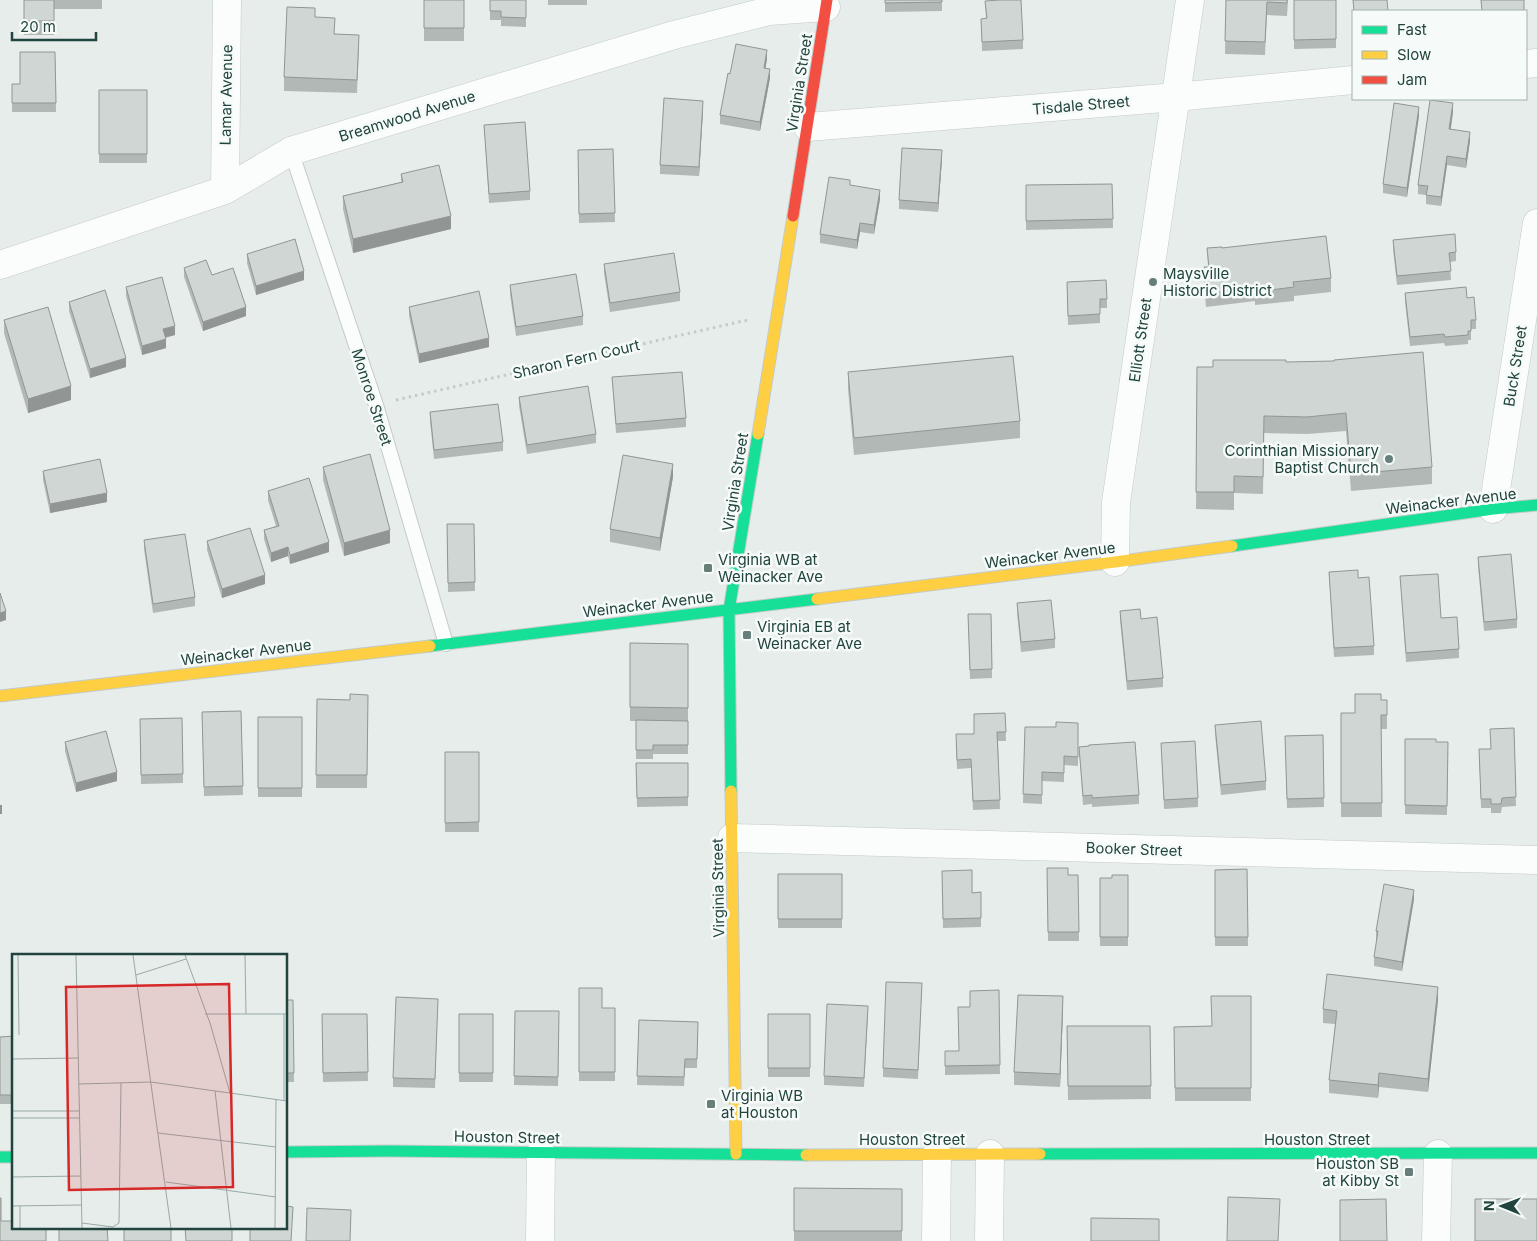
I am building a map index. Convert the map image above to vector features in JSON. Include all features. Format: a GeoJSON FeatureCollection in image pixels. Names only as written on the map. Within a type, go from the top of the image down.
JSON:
{"type":"FeatureCollection","features":[{"type":"Feature","properties":{"kind":"street","name":"Lamar Avenue"},"geometry":{"type":"LineString","coordinates":[[225,190],[227,0]]}},
{"type":"Feature","properties":{"kind":"street","name":"Elliott Street"},"geometry":{"type":"LineString","coordinates":[[1115,562],[1116,502],[1190,0]]}},
{"type":"Feature","properties":{"kind":"street","name":"Breamwood Avenue"},"geometry":{"type":"LineString","coordinates":[[0,265],[225,190],[291,151],[674,36],[769,11],[826,3]]}},
{"type":"Feature","properties":{"kind":"street","name":"Virginia Street"},"geometry":{"type":"LineString","coordinates":[[736,1154],[729,610],[808,127],[826,3]]}},
{"type":"Feature","properties":{"kind":"street","name":"Tisdale Street"},"geometry":{"type":"LineString","coordinates":[[808,127],[1176,97],[1352,80]]}},
{"type":"Feature","properties":{"kind":"street","name":"Buck Street"},"geometry":{"type":"LineString","coordinates":[[1493,510],[1537,222]]}},
{"type":"Feature","properties":{"kind":"street","name":"Weinacker Avenue"},"geometry":{"type":"LineString","coordinates":[[0,696],[729,610],[1115,562],[1537,505]]}},
{"type":"Feature","properties":{"kind":"street","name":"Booker Street"},"geometry":{"type":"LineString","coordinates":[[732,838],[1537,860]]}},
{"type":"Feature","properties":{"kind":"street","name":"Houston Street"},"geometry":{"type":"LineString","coordinates":[[288,1152],[736,1154],[1537,1153]]}},
{"type":"Feature","properties":{"kind":"street"},"geometry":{"type":"LineString","coordinates":[[540,1241],[541,1153]]}},
{"type":"Feature","properties":{"kind":"street"},"geometry":{"type":"LineString","coordinates":[[936,1241],[937,1154]]}},
{"type":"Feature","properties":{"kind":"street"},"geometry":{"type":"LineString","coordinates":[[989,1241],[990,1154]]}},
{"type":"Feature","properties":{"kind":"street"},"geometry":{"type":"LineString","coordinates":[[1436,1241],[1438,1154]]}},
{"type":"Feature","properties":{"kind":"lane","name":"Monroe Street"},"geometry":{"type":"LineString","coordinates":[[291,151],[376,405],[446,644]]}},
{"type":"Feature","properties":{"kind":"path","name":"Sharon Fern Court"},"geometry":{"type":"LineString","coordinates":[[376,405],[743,320],[777,320]]}},
{"type":"Feature","properties":{"kind":"building"},"geometry":{"type":"Polygon","coordinates":[[[24,0],[54,0],[54,21],[24,21],[24,0]]]}},
{"type":"Feature","properties":{"kind":"building"},"geometry":{"type":"Polygon","coordinates":[[[424,0],[464,0],[464,28],[424,28],[424,0]]]}},
{"type":"Feature","properties":{"kind":"building"},"geometry":{"type":"Polygon","coordinates":[[[490,0],[526,0],[526,18],[501,17],[501,11],[490,11],[490,0]]]}},
{"type":"Feature","properties":{"kind":"building"},"geometry":{"type":"Polygon","coordinates":[[[885,0],[942,0],[942,2],[885,3],[885,0]]]}},
{"type":"Feature","properties":{"kind":"building"},"geometry":{"type":"Polygon","coordinates":[[[1021,0],[1023,40],[982,42],[981,19],[987,18],[985,1],[1021,0]]]}},
{"type":"Feature","properties":{"kind":"building"},"geometry":{"type":"Polygon","coordinates":[[[1226,0],[1287,0],[1287,3],[1267,2],[1265,42],[1225,41],[1226,0]]]}},
{"type":"Feature","properties":{"kind":"building"},"geometry":{"type":"Polygon","coordinates":[[[1294,0],[1336,0],[1336,39],[1294,40],[1294,0]]]}},
{"type":"Feature","properties":{"kind":"building"},"geometry":{"type":"Polygon","coordinates":[[[1353,0],[1387,0],[1388,10],[1354,10],[1353,0]]]}},
{"type":"Feature","properties":{"kind":"building"},"geometry":{"type":"Polygon","coordinates":[[[1481,0],[1524,0],[1524,10],[1482,10],[1481,0]]]}},
{"type":"Feature","properties":{"kind":"building"},"geometry":{"type":"Polygon","coordinates":[[[287,7],[315,8],[315,17],[335,18],[334,34],[359,35],[357,80],[284,77],[287,7]]]}},
{"type":"Feature","properties":{"kind":"building"},"geometry":{"type":"Polygon","coordinates":[[[736,44],[767,50],[764,68],[770,69],[760,122],[720,115],[736,44]]]}},
{"type":"Feature","properties":{"kind":"building"},"geometry":{"type":"Polygon","coordinates":[[[20,52],[55,52],[56,103],[12,103],[12,84],[20,84],[20,52]]]}},
{"type":"Feature","properties":{"kind":"building"},"geometry":{"type":"Polygon","coordinates":[[[99,90],[147,90],[147,154],[99,154],[99,90]]]}},
{"type":"Feature","properties":{"kind":"building"},"geometry":{"type":"Polygon","coordinates":[[[664,98],[703,101],[699,167],[660,165],[664,98]]]}},
{"type":"Feature","properties":{"kind":"building"},"geometry":{"type":"Polygon","coordinates":[[[1430,100],[1453,103],[1449,129],[1470,132],[1466,159],[1447,156],[1441,197],[1426,195],[1428,186],[1418,185],[1430,100]]]}},
{"type":"Feature","properties":{"kind":"building"},"geometry":{"type":"Polygon","coordinates":[[[1394,103],[1419,107],[1407,188],[1383,184],[1394,103]]]}},
{"type":"Feature","properties":{"kind":"building"},"geometry":{"type":"Polygon","coordinates":[[[525,122],[530,191],[489,194],[484,125],[525,122]]]}},
{"type":"Feature","properties":{"kind":"building"},"geometry":{"type":"Polygon","coordinates":[[[902,148],[942,150],[938,203],[899,200],[902,148]]]}},
{"type":"Feature","properties":{"kind":"building"},"geometry":{"type":"Polygon","coordinates":[[[613,149],[615,213],[579,214],[578,150],[613,149]]]}},
{"type":"Feature","properties":{"kind":"building"},"geometry":{"type":"Polygon","coordinates":[[[439,165],[451,216],[353,239],[343,196],[403,182],[401,174],[439,165]]]}},
{"type":"Feature","properties":{"kind":"building"},"geometry":{"type":"Polygon","coordinates":[[[829,177],[850,180],[850,185],[880,190],[874,225],[860,223],[857,240],[820,234],[829,177]]]}},
{"type":"Feature","properties":{"kind":"building"},"geometry":{"type":"Polygon","coordinates":[[[1112,184],[1113,219],[1026,221],[1026,185],[1112,184]]]}},
{"type":"Feature","properties":{"kind":"building"},"geometry":{"type":"Polygon","coordinates":[[[1455,234],[1456,252],[1449,253],[1451,271],[1397,276],[1393,240],[1455,234]]]}},
{"type":"Feature","properties":{"kind":"building"},"geometry":{"type":"Polygon","coordinates":[[[1326,236],[1331,278],[1293,282],[1294,287],[1255,292],[1255,288],[1206,294],[1204,267],[1209,267],[1207,248],[1222,248],[1326,236]]]}},
{"type":"Feature","properties":{"kind":"building"},"geometry":{"type":"Polygon","coordinates":[[[295,239],[304,271],[256,286],[247,254],[295,239]]]}},
{"type":"Feature","properties":{"kind":"building"},"geometry":{"type":"Polygon","coordinates":[[[674,253],[680,292],[610,303],[604,264],[674,253]]]}},
{"type":"Feature","properties":{"kind":"building"},"geometry":{"type":"Polygon","coordinates":[[[206,260],[212,275],[233,268],[246,307],[203,322],[184,268],[206,260]]]}},
{"type":"Feature","properties":{"kind":"building"},"geometry":{"type":"Polygon","coordinates":[[[576,274],[583,316],[516,327],[510,285],[576,274]]]}},
{"type":"Feature","properties":{"kind":"building"},"geometry":{"type":"Polygon","coordinates":[[[162,277],[175,326],[163,329],[166,339],[142,346],[126,287],[162,277]]]}},
{"type":"Feature","properties":{"kind":"building"},"geometry":{"type":"Polygon","coordinates":[[[1106,280],[1107,299],[1100,299],[1100,314],[1068,316],[1067,282],[1106,280]]]}},
{"type":"Feature","properties":{"kind":"building"},"geometry":{"type":"Polygon","coordinates":[[[1466,287],[1467,298],[1474,297],[1476,320],[1471,320],[1471,331],[1468,331],[1468,335],[1445,337],[1444,334],[1410,337],[1405,293],[1466,287]]]}},
{"type":"Feature","properties":{"kind":"building"},"geometry":{"type":"Polygon","coordinates":[[[105,290],[126,358],[90,369],[69,302],[105,290]]]}},
{"type":"Feature","properties":{"kind":"building"},"geometry":{"type":"Polygon","coordinates":[[[479,291],[489,338],[419,354],[409,307],[479,291]]]}},
{"type":"Feature","properties":{"kind":"building"},"geometry":{"type":"Polygon","coordinates":[[[48,307],[71,386],[28,399],[4,320],[48,307]]]}},
{"type":"Feature","properties":{"kind":"building","name":"Corinthian Missionary Baptist Church"},"geometry":{"type":"Polygon","coordinates":[[[1423,352],[1432,467],[1351,474],[1346,413],[1307,417],[1264,416],[1263,477],[1234,476],[1234,492],[1196,492],[1197,367],[1213,367],[1213,360],[1334,361],[1423,352]]]}},
{"type":"Feature","properties":{"kind":"building"},"geometry":{"type":"Polygon","coordinates":[[[1013,356],[1020,421],[854,438],[848,372],[1013,356]]]}},
{"type":"Feature","properties":{"kind":"building"},"geometry":{"type":"Polygon","coordinates":[[[682,372],[686,418],[616,424],[612,377],[682,372]]]}},
{"type":"Feature","properties":{"kind":"building"},"geometry":{"type":"Polygon","coordinates":[[[588,386],[596,434],[527,445],[519,397],[588,386]]]}},
{"type":"Feature","properties":{"kind":"building"},"geometry":{"type":"Polygon","coordinates":[[[498,404],[503,442],[434,450],[430,412],[498,404]]]}},
{"type":"Feature","properties":{"kind":"building"},"geometry":{"type":"Polygon","coordinates":[[[370,454],[390,530],[344,543],[323,467],[370,454]]]}},
{"type":"Feature","properties":{"kind":"building"},"geometry":{"type":"Polygon","coordinates":[[[623,455],[673,464],[660,538],[610,529],[623,455]]]}},
{"type":"Feature","properties":{"kind":"building"},"geometry":{"type":"Polygon","coordinates":[[[100,459],[107,493],[50,504],[43,471],[100,459]]]}},
{"type":"Feature","properties":{"kind":"building"},"geometry":{"type":"Polygon","coordinates":[[[309,478],[329,542],[290,555],[288,547],[271,553],[264,530],[279,526],[268,491],[309,478]]]}},
{"type":"Feature","properties":{"kind":"building"},"geometry":{"type":"Polygon","coordinates":[[[447,524],[474,524],[475,582],[448,583],[447,524]]]}},
{"type":"Feature","properties":{"kind":"building"},"geometry":{"type":"Polygon","coordinates":[[[250,528],[265,575],[222,589],[207,541],[250,528]]]}},
{"type":"Feature","properties":{"kind":"building"},"geometry":{"type":"Polygon","coordinates":[[[185,534],[195,597],[153,604],[144,540],[185,534]]]}},
{"type":"Feature","properties":{"kind":"building"},"geometry":{"type":"Polygon","coordinates":[[[1511,554],[1517,619],[1484,622],[1478,557],[1511,554]]]}},
{"type":"Feature","properties":{"kind":"building"},"geometry":{"type":"Polygon","coordinates":[[[1358,570],[1358,578],[1369,577],[1374,646],[1334,648],[1329,572],[1358,570]]]}},
{"type":"Feature","properties":{"kind":"building"},"geometry":{"type":"Polygon","coordinates":[[[1438,574],[1441,618],[1457,617],[1459,649],[1406,653],[1400,576],[1438,574]]]}},
{"type":"Feature","properties":{"kind":"building"},"geometry":{"type":"Polygon","coordinates":[[[0,593],[6,611],[0,613],[0,593]]]}},
{"type":"Feature","properties":{"kind":"building"},"geometry":{"type":"Polygon","coordinates":[[[1051,600],[1055,639],[1021,642],[1017,603],[1051,600]]]}},
{"type":"Feature","properties":{"kind":"building"},"geometry":{"type":"Polygon","coordinates":[[[1140,609],[1141,619],[1157,617],[1163,678],[1127,681],[1120,611],[1140,609]]]}},
{"type":"Feature","properties":{"kind":"building"},"geometry":{"type":"Polygon","coordinates":[[[968,614],[991,614],[992,669],[970,670],[968,614]]]}},
{"type":"Feature","properties":{"kind":"building"},"geometry":{"type":"Polygon","coordinates":[[[630,643],[688,644],[688,708],[630,707],[630,643]]]}},
{"type":"Feature","properties":{"kind":"building"},"geometry":{"type":"Polygon","coordinates":[[[350,694],[368,695],[367,775],[316,775],[317,699],[350,700],[350,694]]]}},
{"type":"Feature","properties":{"kind":"building"},"geometry":{"type":"Polygon","coordinates":[[[1355,694],[1381,694],[1381,700],[1387,700],[1387,715],[1381,715],[1382,803],[1341,803],[1341,713],[1355,713],[1355,694]]]}},
{"type":"Feature","properties":{"kind":"building"},"geometry":{"type":"Polygon","coordinates":[[[241,711],[243,786],[204,787],[202,712],[241,711]]]}},
{"type":"Feature","properties":{"kind":"building"},"geometry":{"type":"Polygon","coordinates":[[[1005,713],[1006,732],[997,732],[1000,800],[973,801],[971,759],[957,760],[956,734],[974,734],[974,714],[1005,713]]]}},
{"type":"Feature","properties":{"kind":"building"},"geometry":{"type":"Polygon","coordinates":[[[258,717],[302,717],[302,788],[258,788],[258,717]]]}},
{"type":"Feature","properties":{"kind":"building"},"geometry":{"type":"Polygon","coordinates":[[[182,718],[183,774],[141,775],[140,719],[182,718]]]}},
{"type":"Feature","properties":{"kind":"building"},"geometry":{"type":"Polygon","coordinates":[[[636,720],[688,721],[688,745],[653,745],[653,750],[636,750],[636,720]]]}},
{"type":"Feature","properties":{"kind":"building"},"geometry":{"type":"Polygon","coordinates":[[[1261,721],[1266,781],[1221,785],[1215,725],[1261,721]]]}},
{"type":"Feature","properties":{"kind":"building"},"geometry":{"type":"Polygon","coordinates":[[[1056,722],[1078,723],[1078,757],[1064,756],[1064,773],[1042,772],[1042,795],[1023,794],[1025,727],[1056,727],[1056,722]]]}},
{"type":"Feature","properties":{"kind":"building"},"geometry":{"type":"Polygon","coordinates":[[[1514,728],[1516,797],[1502,798],[1501,804],[1491,804],[1491,799],[1481,799],[1479,749],[1491,749],[1490,729],[1514,728]]]}},
{"type":"Feature","properties":{"kind":"building"},"geometry":{"type":"Polygon","coordinates":[[[106,731],[117,772],[76,783],[65,742],[106,731]]]}},
{"type":"Feature","properties":{"kind":"building"},"geometry":{"type":"Polygon","coordinates":[[[1323,735],[1324,798],[1287,799],[1285,736],[1323,735]]]}},
{"type":"Feature","properties":{"kind":"building"},"geometry":{"type":"Polygon","coordinates":[[[1405,739],[1436,739],[1436,742],[1448,742],[1447,806],[1405,805],[1405,739]]]}},
{"type":"Feature","properties":{"kind":"building"},"geometry":{"type":"Polygon","coordinates":[[[1195,741],[1198,798],[1164,800],[1161,743],[1195,741]]]}},
{"type":"Feature","properties":{"kind":"building"},"geometry":{"type":"Polygon","coordinates":[[[1135,742],[1139,795],[1092,798],[1092,795],[1083,796],[1079,747],[1135,742]]]}},
{"type":"Feature","properties":{"kind":"building"},"geometry":{"type":"Polygon","coordinates":[[[445,752],[479,752],[479,822],[445,823],[445,752]]]}},
{"type":"Feature","properties":{"kind":"building"},"geometry":{"type":"Polygon","coordinates":[[[636,763],[688,763],[688,797],[637,798],[636,763]]]}},
{"type":"Feature","properties":{"kind":"building"},"geometry":{"type":"Polygon","coordinates":[[[1047,868],[1068,868],[1068,875],[1078,875],[1079,932],[1048,932],[1047,868]]]}},
{"type":"Feature","properties":{"kind":"building"},"geometry":{"type":"Polygon","coordinates":[[[1247,869],[1248,937],[1215,937],[1215,870],[1247,869]]]}},
{"type":"Feature","properties":{"kind":"building"},"geometry":{"type":"Polygon","coordinates":[[[972,870],[972,893],[981,892],[981,918],[943,919],[942,871],[972,870]]]}},
{"type":"Feature","properties":{"kind":"building"},"geometry":{"type":"Polygon","coordinates":[[[778,874],[842,874],[842,919],[778,919],[778,874]]]}},
{"type":"Feature","properties":{"kind":"building"},"geometry":{"type":"Polygon","coordinates":[[[1112,875],[1128,875],[1128,937],[1100,937],[1100,878],[1112,878],[1112,875]]]}},
{"type":"Feature","properties":{"kind":"building"},"geometry":{"type":"Polygon","coordinates":[[[1384,884],[1414,890],[1402,962],[1374,957],[1378,931],[1376,931],[1384,884]]]}},
{"type":"Feature","properties":{"kind":"building"},"geometry":{"type":"Polygon","coordinates":[[[1327,974],[1438,987],[1428,1079],[1379,1073],[1378,1085],[1329,1080],[1337,1011],[1323,1009],[1327,974]]]}},
{"type":"Feature","properties":{"kind":"building"},"geometry":{"type":"Polygon","coordinates":[[[886,982],[922,983],[918,1070],[883,1068],[886,982]]]}},
{"type":"Feature","properties":{"kind":"building"},"geometry":{"type":"Polygon","coordinates":[[[579,988],[602,988],[602,1008],[615,1008],[615,1072],[579,1072],[579,988]]]}},
{"type":"Feature","properties":{"kind":"building"},"geometry":{"type":"Polygon","coordinates":[[[999,990],[1000,1065],[945,1066],[945,1051],[959,1051],[958,1007],[970,1007],[970,991],[999,990]]]}},
{"type":"Feature","properties":{"kind":"building"},"geometry":{"type":"Polygon","coordinates":[[[1018,995],[1063,996],[1060,1074],[1014,1072],[1018,995]]]}},
{"type":"Feature","properties":{"kind":"building"},"geometry":{"type":"Polygon","coordinates":[[[1211,996],[1251,996],[1251,1088],[1175,1088],[1174,1027],[1212,1026],[1211,996]]]}},
{"type":"Feature","properties":{"kind":"building"},"geometry":{"type":"Polygon","coordinates":[[[396,997],[438,999],[435,1079],[393,1078],[396,997]]]}},
{"type":"Feature","properties":{"kind":"building"},"geometry":{"type":"Polygon","coordinates":[[[288,1000],[293,1000],[294,1073],[288,1073],[288,1000]]]}},
{"type":"Feature","properties":{"kind":"building"},"geometry":{"type":"Polygon","coordinates":[[[827,1004],[868,1006],[864,1078],[824,1076],[827,1004]]]}},
{"type":"Feature","properties":{"kind":"building"},"geometry":{"type":"Polygon","coordinates":[[[515,1011],[559,1011],[558,1077],[514,1076],[515,1011]]]}},
{"type":"Feature","properties":{"kind":"building"},"geometry":{"type":"Polygon","coordinates":[[[322,1014],[367,1014],[368,1072],[323,1073],[322,1014]]]}},
{"type":"Feature","properties":{"kind":"building"},"geometry":{"type":"Polygon","coordinates":[[[459,1014],[493,1014],[493,1073],[459,1073],[459,1014]]]}},
{"type":"Feature","properties":{"kind":"building"},"geometry":{"type":"Polygon","coordinates":[[[768,1014],[810,1014],[810,1068],[768,1068],[768,1014]]]}},
{"type":"Feature","properties":{"kind":"building"},"geometry":{"type":"Polygon","coordinates":[[[639,1020],[698,1022],[697,1059],[685,1059],[684,1077],[637,1076],[639,1020]]]}},
{"type":"Feature","properties":{"kind":"building"},"geometry":{"type":"Polygon","coordinates":[[[1067,1026],[1150,1026],[1151,1086],[1068,1086],[1067,1026]]]}},
{"type":"Feature","properties":{"kind":"building"},"geometry":{"type":"Polygon","coordinates":[[[12,1036],[12,1095],[0,1095],[0,1037],[12,1036]]]}},
{"type":"Feature","properties":{"kind":"building"},"geometry":{"type":"Polygon","coordinates":[[[794,1188],[902,1189],[902,1231],[794,1231],[794,1188]]]}},
{"type":"Feature","properties":{"kind":"building"},"geometry":{"type":"Polygon","coordinates":[[[1228,1197],[1280,1199],[1278,1241],[1227,1241],[1228,1197]]]}},
{"type":"Feature","properties":{"kind":"building"},"geometry":{"type":"Polygon","coordinates":[[[0,1198],[1,1221],[12,1221],[12,1228],[46,1228],[46,1241],[0,1241],[0,1198]]]}},
{"type":"Feature","properties":{"kind":"building"},"geometry":{"type":"Polygon","coordinates":[[[1386,1199],[1387,1241],[1340,1241],[1340,1200],[1386,1199]]]}},
{"type":"Feature","properties":{"kind":"building"},"geometry":{"type":"Polygon","coordinates":[[[1475,1199],[1537,1199],[1537,1241],[1475,1241],[1475,1199]]]}},
{"type":"Feature","properties":{"kind":"building"},"geometry":{"type":"Polygon","coordinates":[[[288,1206],[293,1207],[291,1241],[250,1241],[250,1228],[288,1228],[288,1206]]]}},
{"type":"Feature","properties":{"kind":"building"},"geometry":{"type":"Polygon","coordinates":[[[307,1208],[351,1210],[350,1241],[306,1241],[307,1208]]]}},
{"type":"Feature","properties":{"kind":"building"},"geometry":{"type":"Polygon","coordinates":[[[1091,1218],[1159,1219],[1159,1241],[1091,1241],[1091,1218]]]}},
{"type":"Feature","properties":{"kind":"building"},"geometry":{"type":"Polygon","coordinates":[[[59,1228],[107,1228],[108,1241],[59,1241],[59,1228]]]}},
{"type":"Feature","properties":{"kind":"building"},"geometry":{"type":"Polygon","coordinates":[[[124,1228],[171,1228],[171,1241],[124,1241],[124,1228]]]}},
{"type":"Feature","properties":{"kind":"building"},"geometry":{"type":"Polygon","coordinates":[[[185,1228],[232,1228],[232,1241],[186,1241],[185,1228]]]}},
{"type":"Feature","properties":{"kind":"traffic: fast"},"geometry":{"type":"LineString","coordinates":[[731,791],[729,610],[758,434]]}},
{"type":"Feature","properties":{"kind":"traffic: fast"},"geometry":{"type":"LineString","coordinates":[[1232,546],[1493,509],[1537,505]]}},
{"type":"Feature","properties":{"kind":"traffic: fast"},"geometry":{"type":"LineString","coordinates":[[430,646],[817,599]]}},
{"type":"Feature","properties":{"kind":"traffic: fast"},"geometry":{"type":"LineString","coordinates":[[288,1152],[389,1151],[806,1155]]}},
{"type":"Feature","properties":{"kind":"traffic: fast"},"geometry":{"type":"LineString","coordinates":[[1040,1154],[1537,1153]]}},
{"type":"Feature","properties":{"kind":"traffic: fast"},"geometry":{"type":"LineString","coordinates":[[0,1157],[12,1157]]}},
{"type":"Feature","properties":{"kind":"traffic: slow"},"geometry":{"type":"LineString","coordinates":[[758,434],[793,216]]}},
{"type":"Feature","properties":{"kind":"traffic: slow"},"geometry":{"type":"LineString","coordinates":[[817,599],[1232,546]]}},
{"type":"Feature","properties":{"kind":"traffic: slow"},"geometry":{"type":"LineString","coordinates":[[0,696],[430,646]]}},
{"type":"Feature","properties":{"kind":"traffic: slow"},"geometry":{"type":"LineString","coordinates":[[731,791],[736,1154]]}},
{"type":"Feature","properties":{"kind":"traffic: slow"},"geometry":{"type":"LineString","coordinates":[[806,1155],[1040,1154]]}},
{"type":"Feature","properties":{"kind":"traffic: jam"},"geometry":{"type":"LineString","coordinates":[[793,216],[827,0]]}},
{"type":"Feature","properties":{"kind":"place","name":"Maysville Historic District"},"geometry":{"type":"Point","coordinates":[1153,282]}},
{"type":"Feature","properties":{"kind":"place","name":"Corinthian Missionary Baptist Church"},"geometry":{"type":"Point","coordinates":[1389,459]}},
{"type":"Feature","properties":{"kind":"place","name":"Virginia WB at Weinacker Ave"},"geometry":{"type":"Point","coordinates":[708,568]}},
{"type":"Feature","properties":{"kind":"place","name":"Virginia EB at Weinacker Ave"},"geometry":{"type":"Point","coordinates":[747,635]}},
{"type":"Feature","properties":{"kind":"place","name":"Virginia WB at Houston"},"geometry":{"type":"Point","coordinates":[711,1104]}},
{"type":"Feature","properties":{"kind":"place","name":"Houston SB at Kibby St"},"geometry":{"type":"Point","coordinates":[1409,1172]}}]}
